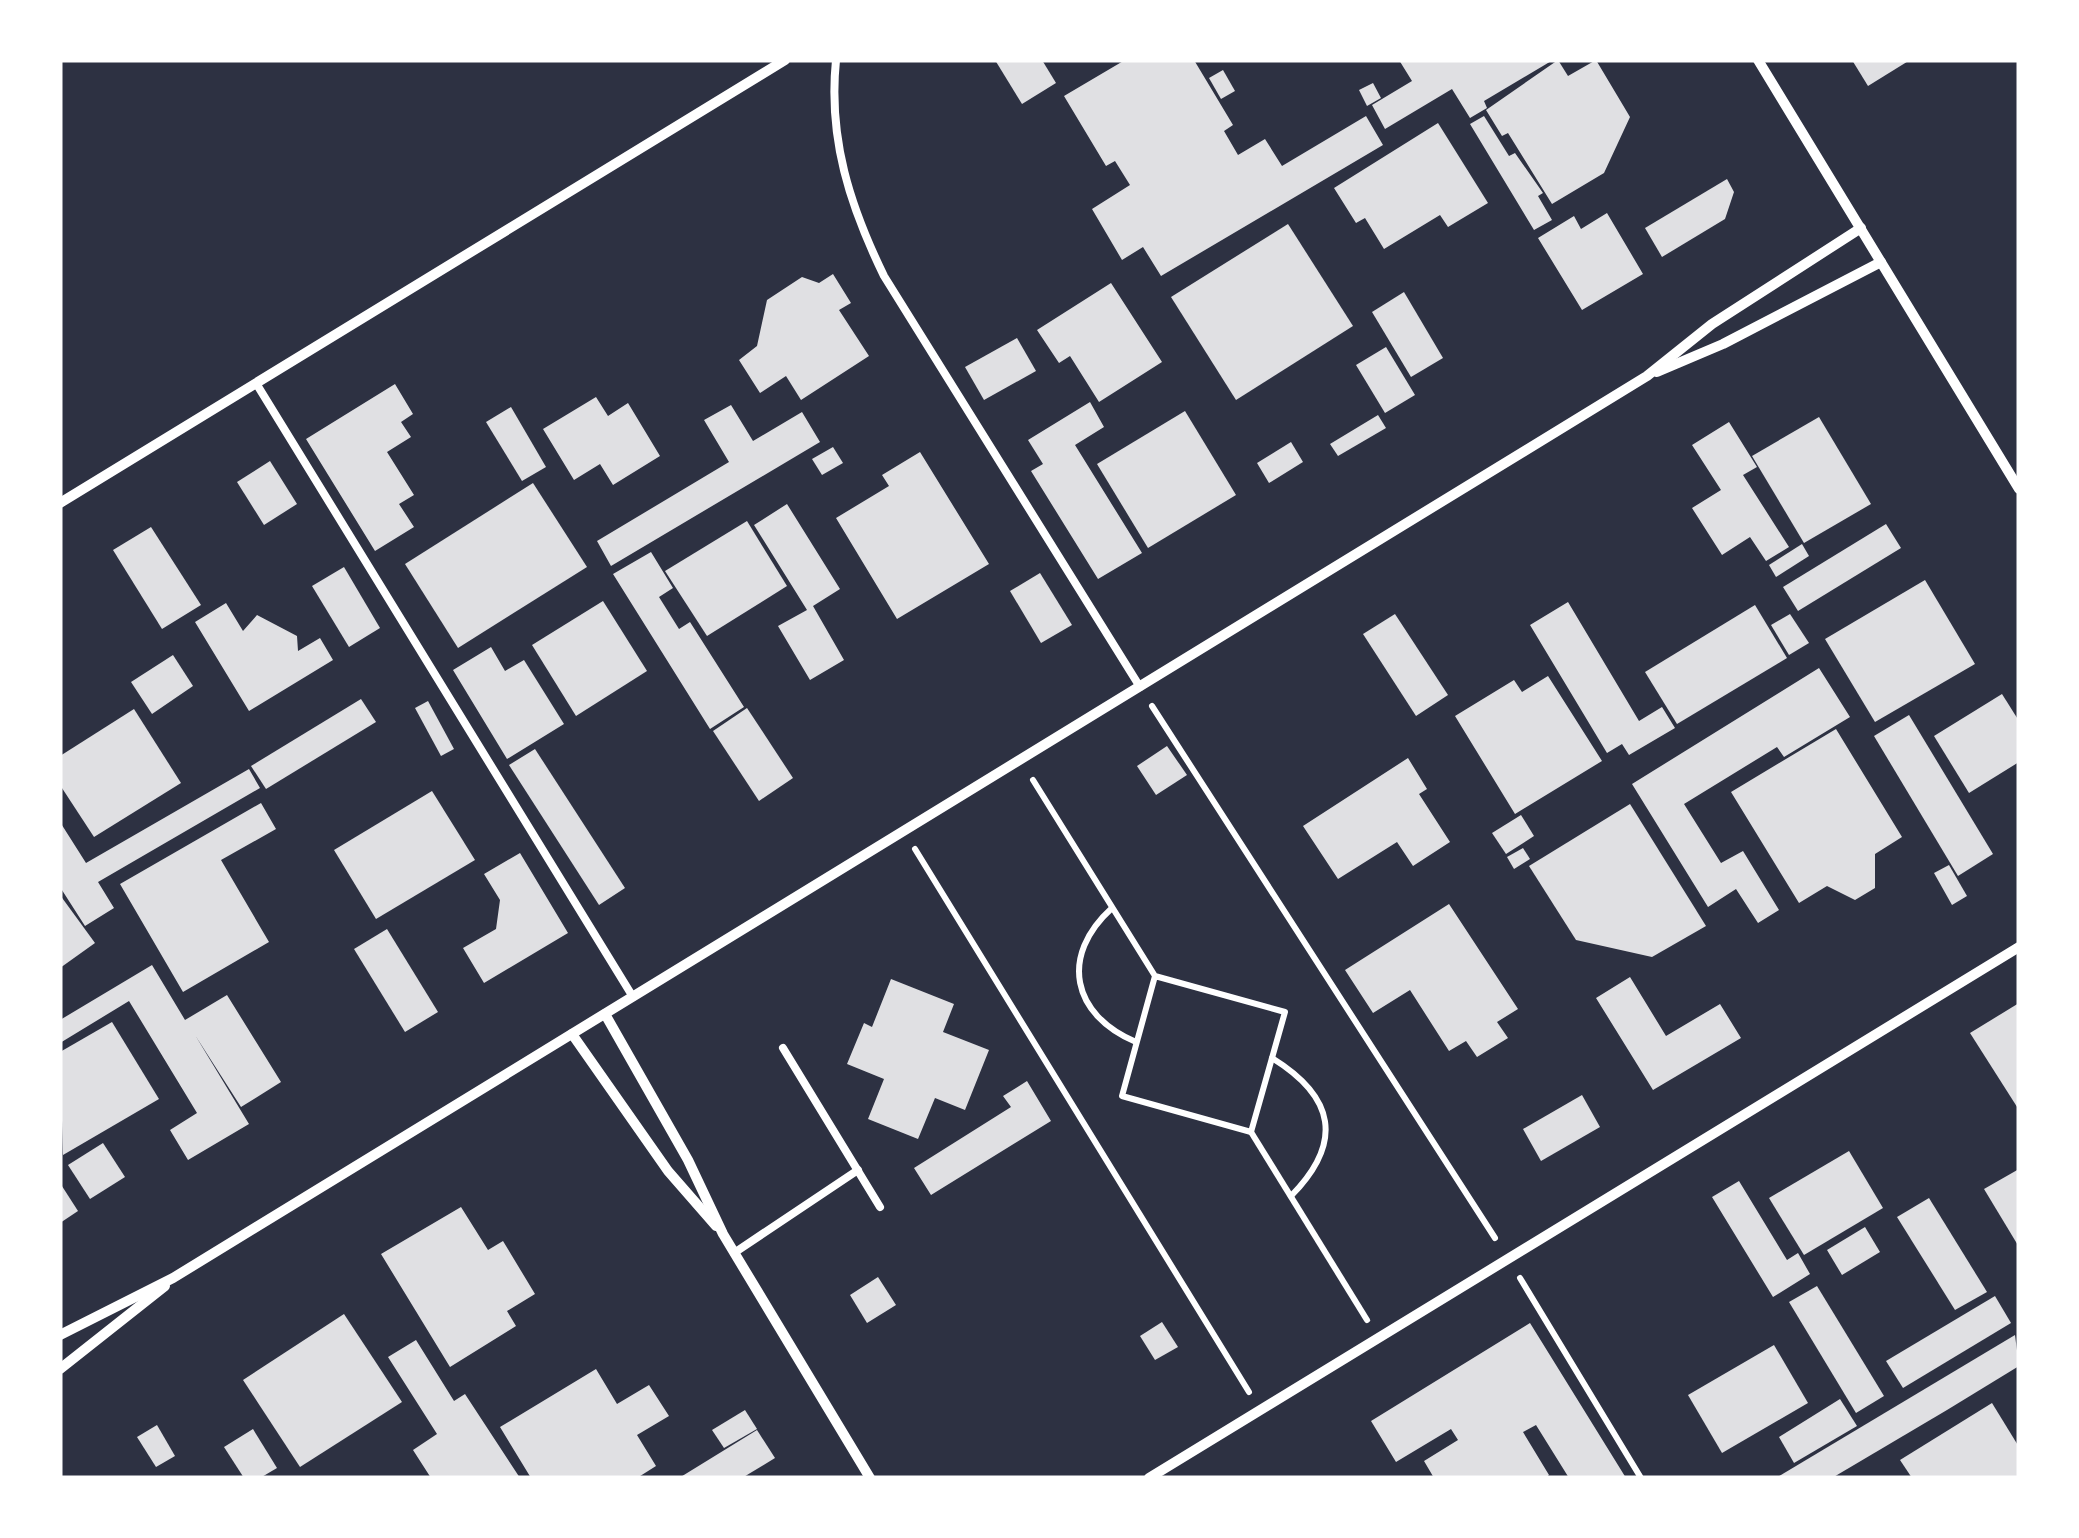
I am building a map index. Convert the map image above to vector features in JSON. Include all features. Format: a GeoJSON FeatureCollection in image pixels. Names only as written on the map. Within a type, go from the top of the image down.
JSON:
{"type":"FeatureCollection","features":[{"type":"Feature","properties":{"kind":"street"},"geometry":{"type":"LineString","coordinates":[[60,503],[785,60]]}},
{"type":"Feature","properties":{"kind":"street"},"geometry":{"type":"LineString","coordinates":[[1758,60],[2019,489]]}},
{"type":"Feature","properties":{"kind":"street"},"geometry":{"type":"LineString","coordinates":[[60,1335],[173,1278],[1647,376],[1712,324],[1861,228]]}},
{"type":"Feature","properties":{"kind":"street"},"geometry":{"type":"LineString","coordinates":[[1647,376],[1723,344],[1881,262]]}},
{"type":"Feature","properties":{"kind":"street"},"geometry":{"type":"LineString","coordinates":[[1149,1478],[2019,948]]}},
{"type":"Feature","properties":{"kind":"street"},"geometry":{"type":"LineString","coordinates":[[605,1014],[688,1160],[723,1234],[870,1478]]}},
{"type":"Feature","properties":{"kind":"street"},"geometry":{"type":"LineString","coordinates":[[572,1034],[668,1171],[723,1234]]}},
{"type":"Feature","properties":{"kind":"street"},"geometry":{"type":"LineString","coordinates":[[60,1369],[173,1278]]}},
{"type":"Feature","properties":{"kind":"lane"},"geometry":{"type":"LineString","coordinates":[[836,60],[833,91],[838,155],[856,217],[884,276],[1140,687]]}},
{"type":"Feature","properties":{"kind":"lane"},"geometry":{"type":"LineString","coordinates":[[256,383],[633,996]]}},
{"type":"Feature","properties":{"kind":"lane"},"geometry":{"type":"LineString","coordinates":[[783,1048],[880,1207]]}},
{"type":"Feature","properties":{"kind":"lane"},"geometry":{"type":"LineString","coordinates":[[734,1253],[858,1170]]}},
{"type":"Feature","properties":{"kind":"path"},"geometry":{"type":"LineString","coordinates":[[1140,687],[1508,1259],[1641,1478]]}},
{"type":"Feature","properties":{"kind":"path"},"geometry":{"type":"LineString","coordinates":[[1020,760],[1155,976],[1285,1012],[1251,1132]]}},
{"type":"Feature","properties":{"kind":"path"},"geometry":{"type":"LineString","coordinates":[[904,831],[1260,1410]]}},
{"type":"Feature","properties":{"kind":"path"},"geometry":{"type":"LineString","coordinates":[[1112,908],[1094,924],[1082,946],[1080,982],[1094,1016],[1112,1032],[1136,1042]]}},
{"type":"Feature","properties":{"kind":"path"},"geometry":{"type":"LineString","coordinates":[[1155,976],[1122,1096],[1251,1132],[1378,1338]]}},
{"type":"Feature","properties":{"kind":"path"},"geometry":{"type":"LineString","coordinates":[[1272,1058],[1304,1078],[1322,1107],[1326,1140],[1314,1172],[1290,1196]]}},
{"type":"Feature","properties":{"kind":"building"},"geometry":{"type":"Polygon","coordinates":[[[995,60],[1042,60],[1056,83],[1022,104],[995,60]]]}},
{"type":"Feature","properties":{"kind":"building"},"geometry":{"type":"Polygon","coordinates":[[[1125,60],[1194,60],[1233,125],[1224,131],[1238,155],[1265,139],[1282,166],[1366,116],[1383,145],[1161,276],[1143,247],[1122,260],[1092,209],[1130,185],[1115,161],[1106,166],[1064,96],[1125,60]]]}},
{"type":"Feature","properties":{"kind":"building"},"geometry":{"type":"Polygon","coordinates":[[[1399,60],[1553,60],[1484,101],[1487,108],[1470,118],[1452,89],[1385,129],[1372,105],[1412,81],[1399,60]]]}},
{"type":"Feature","properties":{"kind":"building"},"geometry":{"type":"Polygon","coordinates":[[[1558,60],[1568,76],[1596,60],[1630,117],[1604,173],[1552,204],[1508,133],[1502,136],[1486,110],[1558,60]]]}},
{"type":"Feature","properties":{"kind":"building"},"geometry":{"type":"Polygon","coordinates":[[[1852,60],[1910,60],[1868,86],[1852,60]]]}},
{"type":"Feature","properties":{"kind":"building"},"geometry":{"type":"Polygon","coordinates":[[[1223,70],[1235,91],[1221,99],[1209,78],[1223,70]]]}},
{"type":"Feature","properties":{"kind":"building"},"geometry":{"type":"Polygon","coordinates":[[[1373,83],[1381,98],[1367,106],[1359,90],[1373,83]]]}},
{"type":"Feature","properties":{"kind":"building"},"geometry":{"type":"Polygon","coordinates":[[[1484,116],[1509,156],[1515,153],[1543,193],[1538,196],[1552,220],[1534,230],[1470,124],[1484,116]]]}},
{"type":"Feature","properties":{"kind":"building"},"geometry":{"type":"Polygon","coordinates":[[[1438,123],[1488,203],[1448,227],[1440,215],[1384,249],[1365,218],[1356,223],[1334,188],[1438,123]]]}},
{"type":"Feature","properties":{"kind":"building"},"geometry":{"type":"Polygon","coordinates":[[[1727,179],[1734,192],[1725,219],[1662,257],[1645,228],[1727,179]]]}},
{"type":"Feature","properties":{"kind":"building"},"geometry":{"type":"Polygon","coordinates":[[[1607,213],[1643,274],[1582,310],[1538,238],[1574,216],[1581,229],[1607,213]]]}},
{"type":"Feature","properties":{"kind":"building"},"geometry":{"type":"Polygon","coordinates":[[[1288,224],[1353,326],[1236,400],[1171,297],[1288,224]]]}},
{"type":"Feature","properties":{"kind":"building"},"geometry":{"type":"Polygon","coordinates":[[[833,274],[851,303],[839,310],[869,356],[801,400],[786,376],[760,393],[739,360],[757,346],[767,300],[802,277],[819,283],[833,274]]]}},
{"type":"Feature","properties":{"kind":"building"},"geometry":{"type":"Polygon","coordinates":[[[1111,283],[1162,362],[1099,402],[1070,356],[1059,363],[1037,330],[1111,283]]]}},
{"type":"Feature","properties":{"kind":"building"},"geometry":{"type":"Polygon","coordinates":[[[1404,292],[1443,358],[1411,377],[1372,312],[1404,292]]]}},
{"type":"Feature","properties":{"kind":"building"},"geometry":{"type":"Polygon","coordinates":[[[1017,338],[1036,371],[984,400],[965,367],[1017,338]]]}},
{"type":"Feature","properties":{"kind":"building"},"geometry":{"type":"Polygon","coordinates":[[[1386,347],[1415,395],[1385,413],[1356,365],[1386,347]]]}},
{"type":"Feature","properties":{"kind":"building"},"geometry":{"type":"Polygon","coordinates":[[[395,384],[413,414],[401,422],[411,437],[387,452],[414,495],[399,504],[414,527],[375,551],[306,439],[395,384]]]}},
{"type":"Feature","properties":{"kind":"building"},"geometry":{"type":"Polygon","coordinates":[[[596,397],[608,416],[628,403],[660,456],[613,485],[600,464],[574,480],[543,429],[596,397]]]}},
{"type":"Feature","properties":{"kind":"building"},"geometry":{"type":"Polygon","coordinates":[[[1090,402],[1104,427],[1075,445],[1142,553],[1098,579],[1031,471],[1043,464],[1028,440],[1090,402]]]}},
{"type":"Feature","properties":{"kind":"building"},"geometry":{"type":"Polygon","coordinates":[[[731,405],[753,441],[802,412],[820,442],[611,566],[597,541],[729,462],[704,420],[731,405]]]}},
{"type":"Feature","properties":{"kind":"building"},"geometry":{"type":"Polygon","coordinates":[[[511,407],[546,467],[522,481],[486,422],[511,407]]]}},
{"type":"Feature","properties":{"kind":"building"},"geometry":{"type":"Polygon","coordinates":[[[1185,411],[1236,495],[1148,548],[1097,464],[1185,411]]]}},
{"type":"Feature","properties":{"kind":"building"},"geometry":{"type":"Polygon","coordinates":[[[1378,415],[1386,428],[1338,456],[1330,444],[1378,415]]]}},
{"type":"Feature","properties":{"kind":"building"},"geometry":{"type":"Polygon","coordinates":[[[1819,417],[1871,504],[1804,543],[1752,456],[1819,417]]]}},
{"type":"Feature","properties":{"kind":"building"},"geometry":{"type":"Polygon","coordinates":[[[1729,422],[1757,467],[1743,475],[1789,547],[1766,561],[1750,537],[1722,555],[1692,508],[1721,490],[1692,445],[1729,422]]]}},
{"type":"Feature","properties":{"kind":"building"},"geometry":{"type":"Polygon","coordinates":[[[1291,442],[1303,462],[1269,483],[1257,463],[1291,442]]]}},
{"type":"Feature","properties":{"kind":"building"},"geometry":{"type":"Polygon","coordinates":[[[833,447],[843,463],[822,475],[812,459],[833,447]]]}},
{"type":"Feature","properties":{"kind":"building"},"geometry":{"type":"Polygon","coordinates":[[[920,452],[989,564],[897,619],[836,518],[889,486],[882,475],[920,452]]]}},
{"type":"Feature","properties":{"kind":"building"},"geometry":{"type":"Polygon","coordinates":[[[270,461],[297,504],[264,525],[237,482],[270,461]]]}},
{"type":"Feature","properties":{"kind":"building"},"geometry":{"type":"Polygon","coordinates":[[[533,483],[587,567],[458,648],[405,564],[533,483]]]}},
{"type":"Feature","properties":{"kind":"building"},"geometry":{"type":"Polygon","coordinates":[[[787,504],[840,589],[813,606],[844,660],[810,680],[778,626],[807,610],[754,525],[787,504]]]}},
{"type":"Feature","properties":{"kind":"building"},"geometry":{"type":"Polygon","coordinates":[[[747,521],[787,586],[707,636],[665,571],[747,521]]]}},
{"type":"Feature","properties":{"kind":"building"},"geometry":{"type":"Polygon","coordinates":[[[1886,524],[1901,548],[1798,611],[1783,587],[1886,524]]]}},
{"type":"Feature","properties":{"kind":"building"},"geometry":{"type":"Polygon","coordinates":[[[151,527],[201,605],[162,629],[113,550],[151,527]]]}},
{"type":"Feature","properties":{"kind":"building"},"geometry":{"type":"Polygon","coordinates":[[[1802,544],[1809,556],[1776,577],[1769,565],[1802,544]]]}},
{"type":"Feature","properties":{"kind":"building"},"geometry":{"type":"Polygon","coordinates":[[[651,552],[673,588],[659,597],[679,629],[690,622],[744,707],[710,729],[613,574],[651,552]]]}},
{"type":"Feature","properties":{"kind":"building"},"geometry":{"type":"Polygon","coordinates":[[[344,567],[380,628],[349,647],[312,586],[344,567]]]}},
{"type":"Feature","properties":{"kind":"building"},"geometry":{"type":"Polygon","coordinates":[[[1040,573],[1072,625],[1041,643],[1010,591],[1040,573]]]}},
{"type":"Feature","properties":{"kind":"building"},"geometry":{"type":"Polygon","coordinates":[[[1925,580],[1975,664],[1875,722],[1825,639],[1925,580]]]}},
{"type":"Feature","properties":{"kind":"building"},"geometry":{"type":"Polygon","coordinates":[[[603,601],[647,671],[576,716],[532,645],[603,601]]]}},
{"type":"Feature","properties":{"kind":"building"},"geometry":{"type":"Polygon","coordinates":[[[1568,602],[1639,721],[1662,707],[1675,728],[1629,755],[1622,744],[1607,753],[1530,625],[1568,602]]]}},
{"type":"Feature","properties":{"kind":"building"},"geometry":{"type":"Polygon","coordinates":[[[226,603],[243,631],[257,615],[297,636],[298,651],[320,638],[333,660],[249,711],[195,622],[226,603]]]}},
{"type":"Feature","properties":{"kind":"building"},"geometry":{"type":"Polygon","coordinates":[[[1755,605],[1787,658],[1677,724],[1645,672],[1755,605]]]}},
{"type":"Feature","properties":{"kind":"building"},"geometry":{"type":"Polygon","coordinates":[[[1395,614],[1448,695],[1416,716],[1363,634],[1395,614]]]}},
{"type":"Feature","properties":{"kind":"building"},"geometry":{"type":"Polygon","coordinates":[[[1790,614],[1809,643],[1789,655],[1771,625],[1790,614]]]}},
{"type":"Feature","properties":{"kind":"building"},"geometry":{"type":"Polygon","coordinates":[[[491,647],[505,671],[524,660],[564,724],[507,759],[453,670],[491,647]]]}},
{"type":"Feature","properties":{"kind":"building"},"geometry":{"type":"Polygon","coordinates":[[[173,655],[193,686],[152,714],[131,682],[173,655]]]}},
{"type":"Feature","properties":{"kind":"building"},"geometry":{"type":"Polygon","coordinates":[[[1819,668],[1850,717],[1784,757],[1777,747],[1684,804],[1721,863],[1743,851],[1779,910],[1758,923],[1736,889],[1708,907],[1632,784],[1819,668]]]}},
{"type":"Feature","properties":{"kind":"building"},"geometry":{"type":"Polygon","coordinates":[[[1548,676],[1602,761],[1515,814],[1455,716],[1514,680],[1522,692],[1548,676]]]}},
{"type":"Feature","properties":{"kind":"building"},"geometry":{"type":"Polygon","coordinates":[[[2002,694],[2019,721],[2019,762],[1969,793],[1934,736],[2002,694]]]}},
{"type":"Feature","properties":{"kind":"building"},"geometry":{"type":"Polygon","coordinates":[[[361,699],[376,722],[266,789],[251,766],[361,699]]]}},
{"type":"Feature","properties":{"kind":"building"},"geometry":{"type":"Polygon","coordinates":[[[428,701],[454,749],[441,756],[415,708],[428,701]]]}},
{"type":"Feature","properties":{"kind":"building"},"geometry":{"type":"Polygon","coordinates":[[[747,708],[793,778],[759,801],[713,731],[747,708]]]}},
{"type":"Feature","properties":{"kind":"building"},"geometry":{"type":"Polygon","coordinates":[[[134,709],[181,783],[94,837],[60,785],[60,756],[134,709]]]}},
{"type":"Feature","properties":{"kind":"building"},"geometry":{"type":"Polygon","coordinates":[[[1909,715],[1993,854],[1958,876],[1874,736],[1909,715]]]}},
{"type":"Feature","properties":{"kind":"building"},"geometry":{"type":"Polygon","coordinates":[[[1836,729],[1902,837],[1875,854],[1875,888],[1855,900],[1827,886],[1799,903],[1731,792],[1836,729]]]}},
{"type":"Feature","properties":{"kind":"building"},"geometry":{"type":"Polygon","coordinates":[[[1167,746],[1187,775],[1156,795],[1137,766],[1167,746]]]}},
{"type":"Feature","properties":{"kind":"building"},"geometry":{"type":"Polygon","coordinates":[[[535,749],[625,888],[599,905],[509,765],[535,749]]]}},
{"type":"Feature","properties":{"kind":"building"},"geometry":{"type":"Polygon","coordinates":[[[1408,758],[1427,789],[1419,794],[1450,842],[1413,866],[1397,842],[1338,879],[1303,826],[1408,758]]]}},
{"type":"Feature","properties":{"kind":"building"},"geometry":{"type":"Polygon","coordinates":[[[249,769],[260,788],[98,882],[114,908],[85,926],[60,887],[60,822],[86,863],[249,769]]]}},
{"type":"Feature","properties":{"kind":"building"},"geometry":{"type":"Polygon","coordinates":[[[432,791],[475,860],[376,919],[334,850],[432,791]]]}},
{"type":"Feature","properties":{"kind":"building"},"geometry":{"type":"Polygon","coordinates":[[[261,803],[276,829],[221,860],[269,942],[183,992],[120,884],[261,803]]]}},
{"type":"Feature","properties":{"kind":"building"},"geometry":{"type":"Polygon","coordinates":[[[1630,804],[1706,926],[1652,957],[1576,940],[1529,866],[1630,804]]]}},
{"type":"Feature","properties":{"kind":"building"},"geometry":{"type":"Polygon","coordinates":[[[1521,815],[1534,836],[1506,854],[1492,833],[1521,815]]]}},
{"type":"Feature","properties":{"kind":"building"},"geometry":{"type":"Polygon","coordinates":[[[1523,848],[1530,859],[1514,869],[1507,857],[1523,848]]]}},
{"type":"Feature","properties":{"kind":"building"},"geometry":{"type":"Polygon","coordinates":[[[520,853],[568,933],[484,983],[463,948],[496,929],[500,900],[484,874],[520,853]]]}},
{"type":"Feature","properties":{"kind":"building"},"geometry":{"type":"Polygon","coordinates":[[[1949,865],[1967,896],[1952,905],[1934,873],[1949,865]]]}},
{"type":"Feature","properties":{"kind":"building"},"geometry":{"type":"Polygon","coordinates":[[[60,895],[95,943],[60,968],[60,895]]]}},
{"type":"Feature","properties":{"kind":"building"},"geometry":{"type":"Polygon","coordinates":[[[1449,904],[1518,1009],[1497,1022],[1508,1038],[1477,1057],[1466,1041],[1449,1051],[1410,990],[1373,1013],[1345,970],[1449,904]]]}},
{"type":"Feature","properties":{"kind":"building"},"geometry":{"type":"Polygon","coordinates":[[[387,929],[438,1012],[405,1032],[354,949],[387,929]]]}},
{"type":"Feature","properties":{"kind":"building"},"geometry":{"type":"Polygon","coordinates":[[[152,965],[185,1020],[227,995],[281,1082],[241,1107],[195,1035],[249,1124],[188,1160],[170,1130],[197,1113],[129,1001],[60,1043],[60,1020],[152,965]]]}},
{"type":"Feature","properties":{"kind":"building"},"geometry":{"type":"Polygon","coordinates":[[[1630,977],[1666,1036],[1720,1004],[1741,1038],[1653,1090],[1596,998],[1630,977]]]}},
{"type":"Feature","properties":{"kind":"building"},"geometry":{"type":"Polygon","coordinates":[[[891,979],[954,1004],[943,1032],[989,1050],[965,1110],[935,1098],[918,1139],[868,1119],[884,1079],[847,1064],[864,1023],[872,1027],[891,979]]]}},
{"type":"Feature","properties":{"kind":"building"},"geometry":{"type":"Polygon","coordinates":[[[2019,1003],[2019,1110],[1970,1033],[2019,1003]]]}},
{"type":"Feature","properties":{"kind":"building"},"geometry":{"type":"Polygon","coordinates":[[[112,1022],[159,1099],[63,1155],[60,1052],[112,1022]]]}},
{"type":"Feature","properties":{"kind":"building"},"geometry":{"type":"Polygon","coordinates":[[[1027,1081],[1051,1121],[931,1195],[914,1168],[1011,1107],[1003,1096],[1027,1081]]]}},
{"type":"Feature","properties":{"kind":"building"},"geometry":{"type":"Polygon","coordinates":[[[1582,1095],[1600,1127],[1541,1161],[1523,1129],[1582,1095]]]}},
{"type":"Feature","properties":{"kind":"building"},"geometry":{"type":"Polygon","coordinates":[[[103,1143],[125,1177],[90,1199],[68,1165],[103,1143]]]}},
{"type":"Feature","properties":{"kind":"building"},"geometry":{"type":"Polygon","coordinates":[[[1849,1151],[1883,1208],[1804,1255],[1769,1198],[1849,1151]]]}},
{"type":"Feature","properties":{"kind":"building"},"geometry":{"type":"Polygon","coordinates":[[[2019,1169],[2019,1247],[1984,1189],[2019,1169]]]}},
{"type":"Feature","properties":{"kind":"building"},"geometry":{"type":"Polygon","coordinates":[[[1739,1181],[1787,1260],[1798,1253],[1810,1274],[1773,1297],[1712,1197],[1739,1181]]]}},
{"type":"Feature","properties":{"kind":"building"},"geometry":{"type":"Polygon","coordinates":[[[60,1183],[78,1211],[60,1223],[60,1183]]]}},
{"type":"Feature","properties":{"kind":"building"},"geometry":{"type":"Polygon","coordinates":[[[1929,1198],[1987,1292],[1955,1310],[1897,1217],[1929,1198]]]}},
{"type":"Feature","properties":{"kind":"building"},"geometry":{"type":"Polygon","coordinates":[[[461,1207],[488,1250],[503,1241],[535,1294],[507,1311],[516,1326],[450,1367],[381,1254],[461,1207]]]}},
{"type":"Feature","properties":{"kind":"building"},"geometry":{"type":"Polygon","coordinates":[[[1865,1227],[1880,1252],[1842,1275],[1827,1250],[1865,1227]]]}},
{"type":"Feature","properties":{"kind":"building"},"geometry":{"type":"Polygon","coordinates":[[[878,1277],[896,1305],[867,1323],[850,1295],[878,1277]]]}},
{"type":"Feature","properties":{"kind":"building"},"geometry":{"type":"Polygon","coordinates":[[[1817,1286],[1884,1396],[1856,1413],[1789,1302],[1817,1286]]]}},
{"type":"Feature","properties":{"kind":"building"},"geometry":{"type":"Polygon","coordinates":[[[1995,1296],[2011,1323],[1903,1388],[1886,1361],[1995,1296]]]}},
{"type":"Feature","properties":{"kind":"building"},"geometry":{"type":"Polygon","coordinates":[[[344,1314],[402,1402],[300,1467],[243,1380],[344,1314]]]}},
{"type":"Feature","properties":{"kind":"building"},"geometry":{"type":"Polygon","coordinates":[[[1162,1322],[1178,1347],[1155,1360],[1140,1336],[1162,1322]]]}},
{"type":"Feature","properties":{"kind":"building"},"geometry":{"type":"Polygon","coordinates":[[[1530,1323],[1626,1478],[1569,1478],[1536,1425],[1523,1432],[1549,1475],[1545,1478],[1434,1478],[1424,1461],[1458,1440],[1451,1429],[1396,1462],[1371,1421],[1530,1323]]]}},
{"type":"Feature","properties":{"kind":"building"},"geometry":{"type":"Polygon","coordinates":[[[2015,1335],[2019,1366],[1947,1410],[1832,1478],[1776,1478],[2015,1335]]]}},
{"type":"Feature","properties":{"kind":"building"},"geometry":{"type":"Polygon","coordinates":[[[416,1340],[454,1401],[465,1394],[520,1478],[431,1478],[413,1450],[437,1434],[388,1357],[416,1340]]]}},
{"type":"Feature","properties":{"kind":"building"},"geometry":{"type":"Polygon","coordinates":[[[1774,1345],[1808,1403],[1722,1453],[1688,1395],[1774,1345]]]}},
{"type":"Feature","properties":{"kind":"building"},"geometry":{"type":"Polygon","coordinates":[[[596,1369],[617,1404],[649,1385],[669,1416],[637,1435],[656,1466],[637,1478],[531,1478],[500,1427],[596,1369]]]}},
{"type":"Feature","properties":{"kind":"building"},"geometry":{"type":"Polygon","coordinates":[[[1840,1399],[1857,1426],[1794,1463],[1779,1437],[1840,1399]]]}},
{"type":"Feature","properties":{"kind":"building"},"geometry":{"type":"Polygon","coordinates":[[[1992,1403],[2019,1447],[2019,1476],[1912,1478],[1900,1460],[1992,1403]]]}},
{"type":"Feature","properties":{"kind":"building"},"geometry":{"type":"Polygon","coordinates":[[[745,1410],[757,1429],[724,1448],[712,1430],[745,1410]]]}},
{"type":"Feature","properties":{"kind":"building"},"geometry":{"type":"Polygon","coordinates":[[[157,1425],[175,1456],[156,1467],[137,1437],[157,1425]]]}},
{"type":"Feature","properties":{"kind":"building"},"geometry":{"type":"Polygon","coordinates":[[[253,1429],[277,1468],[260,1478],[244,1478],[224,1447],[253,1429]]]}},
{"type":"Feature","properties":{"kind":"building"},"geometry":{"type":"Polygon","coordinates":[[[757,1430],[775,1458],[742,1478],[679,1478],[757,1430]]]}}]}
